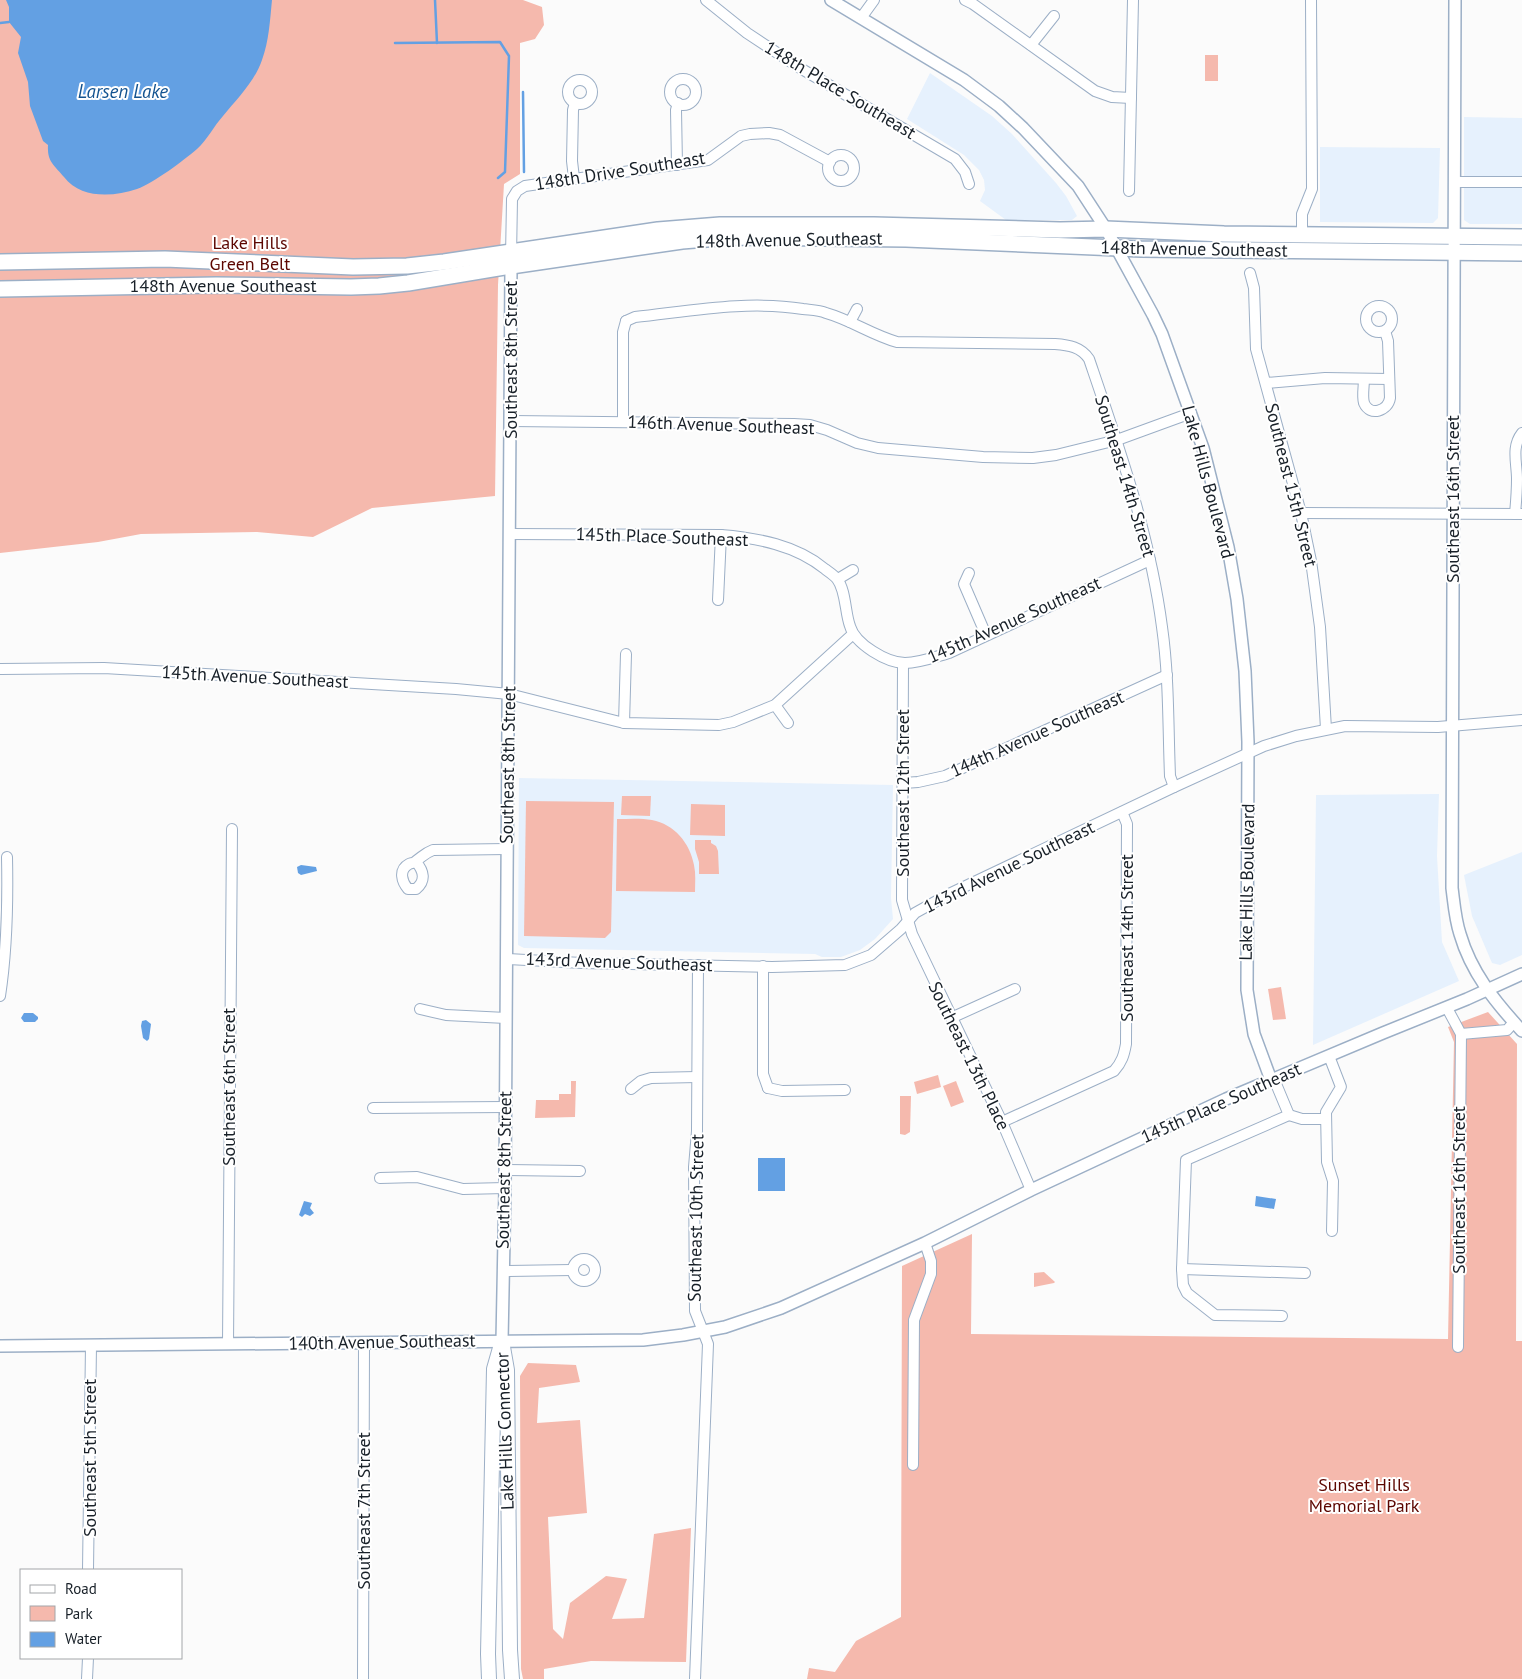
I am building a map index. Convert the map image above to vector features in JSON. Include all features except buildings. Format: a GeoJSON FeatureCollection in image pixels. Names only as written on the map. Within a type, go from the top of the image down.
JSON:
{"type":"FeatureCollection","features":[{"type":"Feature","properties":{"kind":"main road","name":"148th Avenue Southeast"},"geometry":{"type":"LineString","coordinates":[[0,288],[216,285],[379,286],[408,283],[511,258],[658,230],[697,226],[874,225],[1041,230],[1106,229],[1224,234],[1522,238]]}},
{"type":"Feature","properties":{"kind":"main road"},"geometry":{"type":"LineString","coordinates":[[1075,245],[1081,241],[1099,236],[1106,229]]}},
{"type":"Feature","properties":{"kind":"main road"},"geometry":{"type":"LineString","coordinates":[[1116,248],[1141,240],[1207,240],[1224,234]]}},
{"type":"Feature","properties":{"kind":"main road","name":"148th Avenue Southeast"},"geometry":{"type":"LineString","coordinates":[[0,262],[165,259],[379,267],[511,258],[732,237],[906,239],[1116,248],[1522,253]]}},
{"type":"Feature","properties":{"kind":"main road"},"geometry":{"type":"LineString","coordinates":[[216,285],[212,275],[217,265],[238,261]]}},
{"type":"Feature","properties":{"kind":"main road","name":"Lake Hills Connector"},"geometry":{"type":"LineString","coordinates":[[489,1679],[494,1369],[502,1341]]}},
{"type":"Feature","properties":{"kind":"main road","name":"Lake Hills Connector"},"geometry":{"type":"LineString","coordinates":[[502,1341],[507,1370],[510,1650],[512,1679]]}},
{"type":"Feature","properties":{"kind":"street","name":"148th Place Southeast"},"geometry":{"type":"LineString","coordinates":[[706,0],[747,33],[800,68],[955,159],[965,172],[969,184]]}},
{"type":"Feature","properties":{"kind":"street","name":"Lake Hills Boulevard"},"geometry":{"type":"LineString","coordinates":[[831,0],[964,80],[999,106],[1028,132],[1078,186],[1106,229],[1159,328],[1203,448],[1228,547],[1237,598],[1245,671],[1248,754],[1247,990],[1254,1034],[1272,1080]]}},
{"type":"Feature","properties":{"kind":"street"},"geometry":{"type":"LineString","coordinates":[[861,18],[874,0]]}},
{"type":"Feature","properties":{"kind":"street"},"geometry":{"type":"LineString","coordinates":[[966,0],[1095,91],[1112,98],[1131,98]]}},
{"type":"Feature","properties":{"kind":"street"},"geometry":{"type":"LineString","coordinates":[[1129,191],[1132,0]]}},
{"type":"Feature","properties":{"kind":"street"},"geometry":{"type":"LineString","coordinates":[[1302,234],[1302,214],[1312,189],[1311,0]]}},
{"type":"Feature","properties":{"kind":"street","name":"Southeast 16th Street"},"geometry":{"type":"LineString","coordinates":[[1455,0],[1451,862],[1455,910],[1459,932],[1468,957],[1479,978],[1518,1026]]}},
{"type":"Feature","properties":{"kind":"street"},"geometry":{"type":"LineString","coordinates":[[1031,45],[1054,16]]}},
{"type":"Feature","properties":{"kind":"street"},"geometry":{"type":"LineString","coordinates":[[574,178],[572,162],[573,110],[575,103]]}},
{"type":"Feature","properties":{"kind":"street"},"geometry":{"type":"LineString","coordinates":[[677,165],[676,110],[678,104]]}},
{"type":"Feature","properties":{"kind":"street","name":"148th Drive Southeast"},"geometry":{"type":"LineString","coordinates":[[517,190],[525,186],[574,178],[708,160],[741,136],[750,134],[769,133],[780,135],[830,162]]}},
{"type":"Feature","properties":{"kind":"street"},"geometry":{"type":"LineString","coordinates":[[1454,182],[1522,182]]}},
{"type":"Feature","properties":{"kind":"street","name":"Southeast 8th Street"},"geometry":{"type":"LineString","coordinates":[[502,1341],[505,1188],[511,258],[512,199],[517,190]]}},
{"type":"Feature","properties":{"kind":"street","name":"Southeast 15th Street"},"geometry":{"type":"LineString","coordinates":[[1250,273],[1254,288],[1256,349],[1301,513],[1311,561],[1320,627],[1326,729]]}},
{"type":"Feature","properties":{"kind":"street"},"geometry":{"type":"LineString","coordinates":[[623,422],[624,319],[742,305],[781,305],[825,312],[850,322],[857,309]]}},
{"type":"Feature","properties":{"kind":"street","name":"Southeast 14th Street"},"geometry":{"type":"LineString","coordinates":[[850,322],[880,337],[897,342],[1055,344],[1068,345],[1085,353],[1089,359],[1135,497],[1150,560],[1162,626],[1167,675],[1170,776],[1174,786]]}},
{"type":"Feature","properties":{"kind":"street"},"geometry":{"type":"LineString","coordinates":[[1364,379],[1364,402],[1368,409],[1376,411],[1384,409],[1389,403],[1388,341],[1385,331]]}},
{"type":"Feature","properties":{"kind":"street"},"geometry":{"type":"LineString","coordinates":[[1266,383],[1325,378],[1389,379]]}},
{"type":"Feature","properties":{"kind":"street","name":"146th Avenue Southeast"},"geometry":{"type":"LineString","coordinates":[[511,421],[810,426],[827,430],[857,443],[878,448],[983,457],[1033,458],[1056,455],[1117,440],[1191,413]]}},
{"type":"Feature","properties":{"kind":"street"},"geometry":{"type":"LineString","coordinates":[[1301,513],[1519,514],[1515,448],[1522,433]]}},
{"type":"Feature","properties":{"kind":"street","name":"145th Place Southeast"},"geometry":{"type":"LineString","coordinates":[[510,534],[721,535],[750,538],[792,550],[820,565],[838,579]]}},
{"type":"Feature","properties":{"kind":"street"},"geometry":{"type":"LineString","coordinates":[[718,600],[721,535]]}},
{"type":"Feature","properties":{"kind":"street","name":"145th Avenue Southeast"},"geometry":{"type":"LineString","coordinates":[[0,669],[104,668],[445,688],[509,694],[624,723],[719,725],[740,720],[775,705],[853,634],[869,649],[886,658],[903,663],[923,661],[950,653],[1150,560]]}},
{"type":"Feature","properties":{"kind":"street"},"geometry":{"type":"LineString","coordinates":[[853,570],[838,579],[853,634]]}},
{"type":"Feature","properties":{"kind":"street"},"geometry":{"type":"LineString","coordinates":[[969,573],[964,584],[986,635]]}},
{"type":"Feature","properties":{"kind":"street"},"geometry":{"type":"LineString","coordinates":[[624,723],[626,654]]}},
{"type":"Feature","properties":{"kind":"street","name":"Southeast 12th Street"},"geometry":{"type":"LineString","coordinates":[[903,663],[904,783],[902,900],[908,921]]}},
{"type":"Feature","properties":{"kind":"street","name":"144th Avenue Southeast"},"geometry":{"type":"LineString","coordinates":[[904,783],[945,776],[1167,675]]}},
{"type":"Feature","properties":{"kind":"street"},"geometry":{"type":"LineString","coordinates":[[775,705],[788,723]]}},
{"type":"Feature","properties":{"kind":"street"},"geometry":{"type":"LineString","coordinates":[[1452,726],[1522,720]]}},
{"type":"Feature","properties":{"kind":"street","name":"143rd Avenue Southeast"},"geometry":{"type":"LineString","coordinates":[[506,958],[582,963],[763,966],[834,966],[855,962],[881,947],[915,913],[949,894],[1174,786],[1264,746],[1326,729],[1345,726],[1452,726]]}},
{"type":"Feature","properties":{"kind":"street","name":"Southeast 14th Street"},"geometry":{"type":"LineString","coordinates":[[1002,1122],[1114,1071],[1120,1064],[1126,1044],[1127,824],[1122,812]]}},
{"type":"Feature","properties":{"kind":"street","name":"Southeast 6th Street"},"geometry":{"type":"LineString","coordinates":[[228,1344],[232,829]]}},
{"type":"Feature","properties":{"kind":"street"},"geometry":{"type":"LineString","coordinates":[[416,862],[426,852],[434,850],[507,849]]}},
{"type":"Feature","properties":{"kind":"street"},"geometry":{"type":"LineString","coordinates":[[0,996],[6,933],[7,857]]}},
{"type":"Feature","properties":{"kind":"street","name":"Southeast 13th Place"},"geometry":{"type":"LineString","coordinates":[[908,921],[912,934],[951,1018],[1002,1122],[1031,1190]]}},
{"type":"Feature","properties":{"kind":"street","name":"Southeast 10th Street"},"geometry":{"type":"LineString","coordinates":[[695,1679],[708,1344],[695,1311],[694,1167],[697,1131],[698,965]]}},
{"type":"Feature","properties":{"kind":"street"},"geometry":{"type":"LineString","coordinates":[[763,966],[763,1074],[765,1092],[782,1090],[845,1090]]}},
{"type":"Feature","properties":{"kind":"street","name":"145th Place Southeast"},"geometry":{"type":"LineString","coordinates":[[925,1243],[1031,1190],[1272,1080],[1447,1008],[1522,974]]}},
{"type":"Feature","properties":{"kind":"street"},"geometry":{"type":"LineString","coordinates":[[951,1018],[1015,989]]}},
{"type":"Feature","properties":{"kind":"street"},"geometry":{"type":"LineString","coordinates":[[1447,1008],[1461,1034],[1507,1030],[1518,1026]]}},
{"type":"Feature","properties":{"kind":"street"},"geometry":{"type":"LineString","coordinates":[[420,1009],[446,1015],[506,1018]]}},
{"type":"Feature","properties":{"kind":"street","name":"Southeast 16th Street"},"geometry":{"type":"LineString","coordinates":[[1458,1347],[1461,1034]]}},
{"type":"Feature","properties":{"kind":"street"},"geometry":{"type":"LineString","coordinates":[[1329,1056],[1341,1087],[1326,1112],[1327,1162],[1333,1181],[1332,1231]]}},
{"type":"Feature","properties":{"kind":"street"},"geometry":{"type":"LineString","coordinates":[[631,1089],[641,1081],[651,1078],[697,1077]]}},
{"type":"Feature","properties":{"kind":"street"},"geometry":{"type":"LineString","coordinates":[[1272,1080],[1289,1115]]}},
{"type":"Feature","properties":{"kind":"street"},"geometry":{"type":"LineString","coordinates":[[373,1108],[505,1107]]}},
{"type":"Feature","properties":{"kind":"street"},"geometry":{"type":"LineString","coordinates":[[1282,1316],[1215,1315],[1187,1293],[1183,1285],[1182,1269],[1186,1160],[1289,1115],[1302,1119],[1326,1119]]}},
{"type":"Feature","properties":{"kind":"street"},"geometry":{"type":"LineString","coordinates":[[505,1170],[580,1171]]}},
{"type":"Feature","properties":{"kind":"street"},"geometry":{"type":"LineString","coordinates":[[380,1178],[417,1177],[463,1189],[505,1188]]}},
{"type":"Feature","properties":{"kind":"street"},"geometry":{"type":"LineString","coordinates":[[913,1465],[914,1320],[931,1274],[931,1261],[925,1243]]}},
{"type":"Feature","properties":{"kind":"street","name":"140th Avenue Southeast"},"geometry":{"type":"LineString","coordinates":[[0,1346],[644,1340],[724,1327],[781,1308],[925,1243]]}},
{"type":"Feature","properties":{"kind":"street"},"geometry":{"type":"LineString","coordinates":[[1182,1269],[1306,1273]]}},
{"type":"Feature","properties":{"kind":"street"},"geometry":{"type":"LineString","coordinates":[[503,1271],[572,1270]]}},
{"type":"Feature","properties":{"kind":"street","name":"Southeast 7th Street"},"geometry":{"type":"LineString","coordinates":[[363,1679],[364,1342]]}},
{"type":"Feature","properties":{"kind":"street","name":"Southeast 5th Street"},"geometry":{"type":"LineString","coordinates":[[88,1569],[91,1345]]}},
{"type":"Feature","properties":{"kind":"street"},"geometry":{"type":"LineString","coordinates":[[87,1679],[88,1659]]}},
{"type":"Feature","properties":{"kind":"shaded area"},"geometry":{"type":"Polygon","coordinates":[[[930,73],[992,116],[1012,134],[1056,183],[1077,216],[1072,220],[1006,220],[980,201],[985,190],[984,180],[979,170],[964,155],[907,119],[930,73]]]}},
{"type":"Feature","properties":{"kind":"shaded area"},"geometry":{"type":"Polygon","coordinates":[[[1464,117],[1522,118],[1522,224],[1470,224],[1464,220],[1464,117]]]}},
{"type":"Feature","properties":{"kind":"shaded area"},"geometry":{"type":"Polygon","coordinates":[[[1320,147],[1440,148],[1438,218],[1433,223],[1320,222],[1320,147]]]}},
{"type":"Feature","properties":{"kind":"shaded area"},"geometry":{"type":"Polygon","coordinates":[[[519,778],[893,785],[891,898],[893,919],[875,939],[860,950],[841,957],[822,957],[815,954],[524,948],[518,945],[519,778]]]}},
{"type":"Feature","properties":{"kind":"shaded area"},"geometry":{"type":"Polygon","coordinates":[[[1439,794],[1437,856],[1442,942],[1459,981],[1313,1045],[1316,795],[1439,794]]]}},
{"type":"Feature","properties":{"kind":"shaded area"},"geometry":{"type":"Polygon","coordinates":[[[1522,852],[1522,955],[1500,965],[1492,963],[1472,916],[1464,875],[1522,852]]]}},
{"type":"Feature","properties":{"kind":"green space","name":"Lake Hills Green Belt"},"geometry":{"type":"Polygon","coordinates":[[[0,0],[523,0],[542,7],[544,25],[535,39],[520,43],[520,174],[504,184],[498,285],[495,496],[372,508],[313,537],[257,532],[141,534],[98,542],[0,553],[0,0]]]}},
{"type":"Feature","properties":{"kind":"green space"},"geometry":{"type":"Polygon","coordinates":[[[1205,55],[1218,55],[1218,81],[1205,81],[1205,55]]]}},
{"type":"Feature","properties":{"kind":"green space"},"geometry":{"type":"Polygon","coordinates":[[[622,796],[651,796],[650,816],[621,815],[622,796]]]}},
{"type":"Feature","properties":{"kind":"green space"},"geometry":{"type":"Polygon","coordinates":[[[526,801],[614,802],[611,932],[605,938],[524,936],[526,801]]]}},
{"type":"Feature","properties":{"kind":"green space"},"geometry":{"type":"Polygon","coordinates":[[[691,804],[725,805],[725,836],[690,835],[691,804]]]}},
{"type":"Feature","properties":{"kind":"green space"},"geometry":{"type":"Polygon","coordinates":[[[617,819],[652,820],[674,830],[685,842],[692,857],[695,872],[695,892],[616,891],[617,819]]]}},
{"type":"Feature","properties":{"kind":"green space"},"geometry":{"type":"Polygon","coordinates":[[[695,840],[711,840],[711,843],[716,846],[719,874],[699,874],[695,840]]]}},
{"type":"Feature","properties":{"kind":"green space"},"geometry":{"type":"Polygon","coordinates":[[[1281,987],[1286,1019],[1273,1020],[1268,989],[1281,987]]]}},
{"type":"Feature","properties":{"kind":"green space","name":"Sunset Hills Memorial Park"},"geometry":{"type":"Polygon","coordinates":[[[1488,1012],[1517,1044],[1516,1341],[1522,1341],[1522,1679],[807,1679],[809,1668],[835,1672],[856,1641],[901,1617],[902,1266],[972,1234],[971,1334],[1448,1339],[1454,1042],[1448,1027],[1488,1012]]]}},
{"type":"Feature","properties":{"kind":"green space"},"geometry":{"type":"Polygon","coordinates":[[[938,1075],[941,1087],[917,1094],[914,1082],[938,1075]]]}},
{"type":"Feature","properties":{"kind":"green space"},"geometry":{"type":"Polygon","coordinates":[[[571,1081],[576,1081],[575,1117],[535,1118],[536,1100],[559,1100],[559,1094],[571,1094],[571,1081]]]}},
{"type":"Feature","properties":{"kind":"green space"},"geometry":{"type":"Polygon","coordinates":[[[956,1081],[964,1102],[951,1107],[943,1086],[956,1081]]]}},
{"type":"Feature","properties":{"kind":"green space"},"geometry":{"type":"Polygon","coordinates":[[[900,1096],[911,1096],[910,1132],[905,1135],[900,1134],[900,1096]]]}},
{"type":"Feature","properties":{"kind":"green space"},"geometry":{"type":"Polygon","coordinates":[[[1044,1272],[1055,1282],[1034,1287],[1034,1273],[1044,1272]]]}},
{"type":"Feature","properties":{"kind":"green space"},"geometry":{"type":"Polygon","coordinates":[[[528,1363],[576,1365],[580,1382],[539,1388],[537,1423],[580,1420],[587,1513],[548,1517],[553,1629],[563,1639],[570,1603],[606,1576],[627,1579],[612,1619],[644,1618],[654,1534],[691,1528],[686,1662],[591,1661],[544,1669],[544,1679],[523,1679],[521,1669],[520,1376],[528,1363]]]}},
{"type":"Feature","properties":{"kind":"water","name":"Larsen Lake"},"geometry":{"type":"Polygon","coordinates":[[[6,0],[272,0],[268,38],[259,68],[245,90],[204,141],[185,159],[152,182],[128,192],[108,195],[88,193],[79,189],[64,177],[50,159],[48,145],[43,141],[30,106],[28,82],[18,53],[21,37],[9,22],[9,7],[6,0]]]}},
{"type":"Feature","properties":{"kind":"water"},"geometry":{"type":"Polygon","coordinates":[[[301,865],[316,867],[317,871],[301,875],[298,873],[297,867],[301,865]]]}},
{"type":"Feature","properties":{"kind":"water"},"geometry":{"type":"Polygon","coordinates":[[[24,1013],[33,1013],[38,1019],[35,1022],[24,1022],[21,1018],[24,1013]]]}},
{"type":"Feature","properties":{"kind":"water"},"geometry":{"type":"Polygon","coordinates":[[[146,1020],[151,1024],[147,1041],[143,1038],[141,1026],[142,1021],[146,1020]]]}},
{"type":"Feature","properties":{"kind":"water"},"geometry":{"type":"Polygon","coordinates":[[[758,1158],[785,1158],[785,1191],[758,1191],[758,1158]]]}},
{"type":"Feature","properties":{"kind":"water"},"geometry":{"type":"Polygon","coordinates":[[[1256,1196],[1276,1199],[1274,1209],[1255,1206],[1256,1196]]]}},
{"type":"Feature","properties":{"kind":"water"},"geometry":{"type":"Polygon","coordinates":[[[304,1201],[312,1203],[310,1208],[314,1213],[310,1216],[305,1214],[302,1217],[299,1215],[304,1201]]]}},
{"type":"Feature","properties":{"kind":"waterway"},"geometry":{"type":"LineString","coordinates":[[435,0],[437,43]]}},
{"type":"Feature","properties":{"kind":"waterway"},"geometry":{"type":"LineString","coordinates":[[0,23],[9,22]]}},
{"type":"Feature","properties":{"kind":"waterway"},"geometry":{"type":"LineString","coordinates":[[395,43],[500,42],[509,56],[505,172],[498,178]]}},
{"type":"Feature","properties":{"kind":"waterway"},"geometry":{"type":"LineString","coordinates":[[523,92],[524,172]]}}]}
